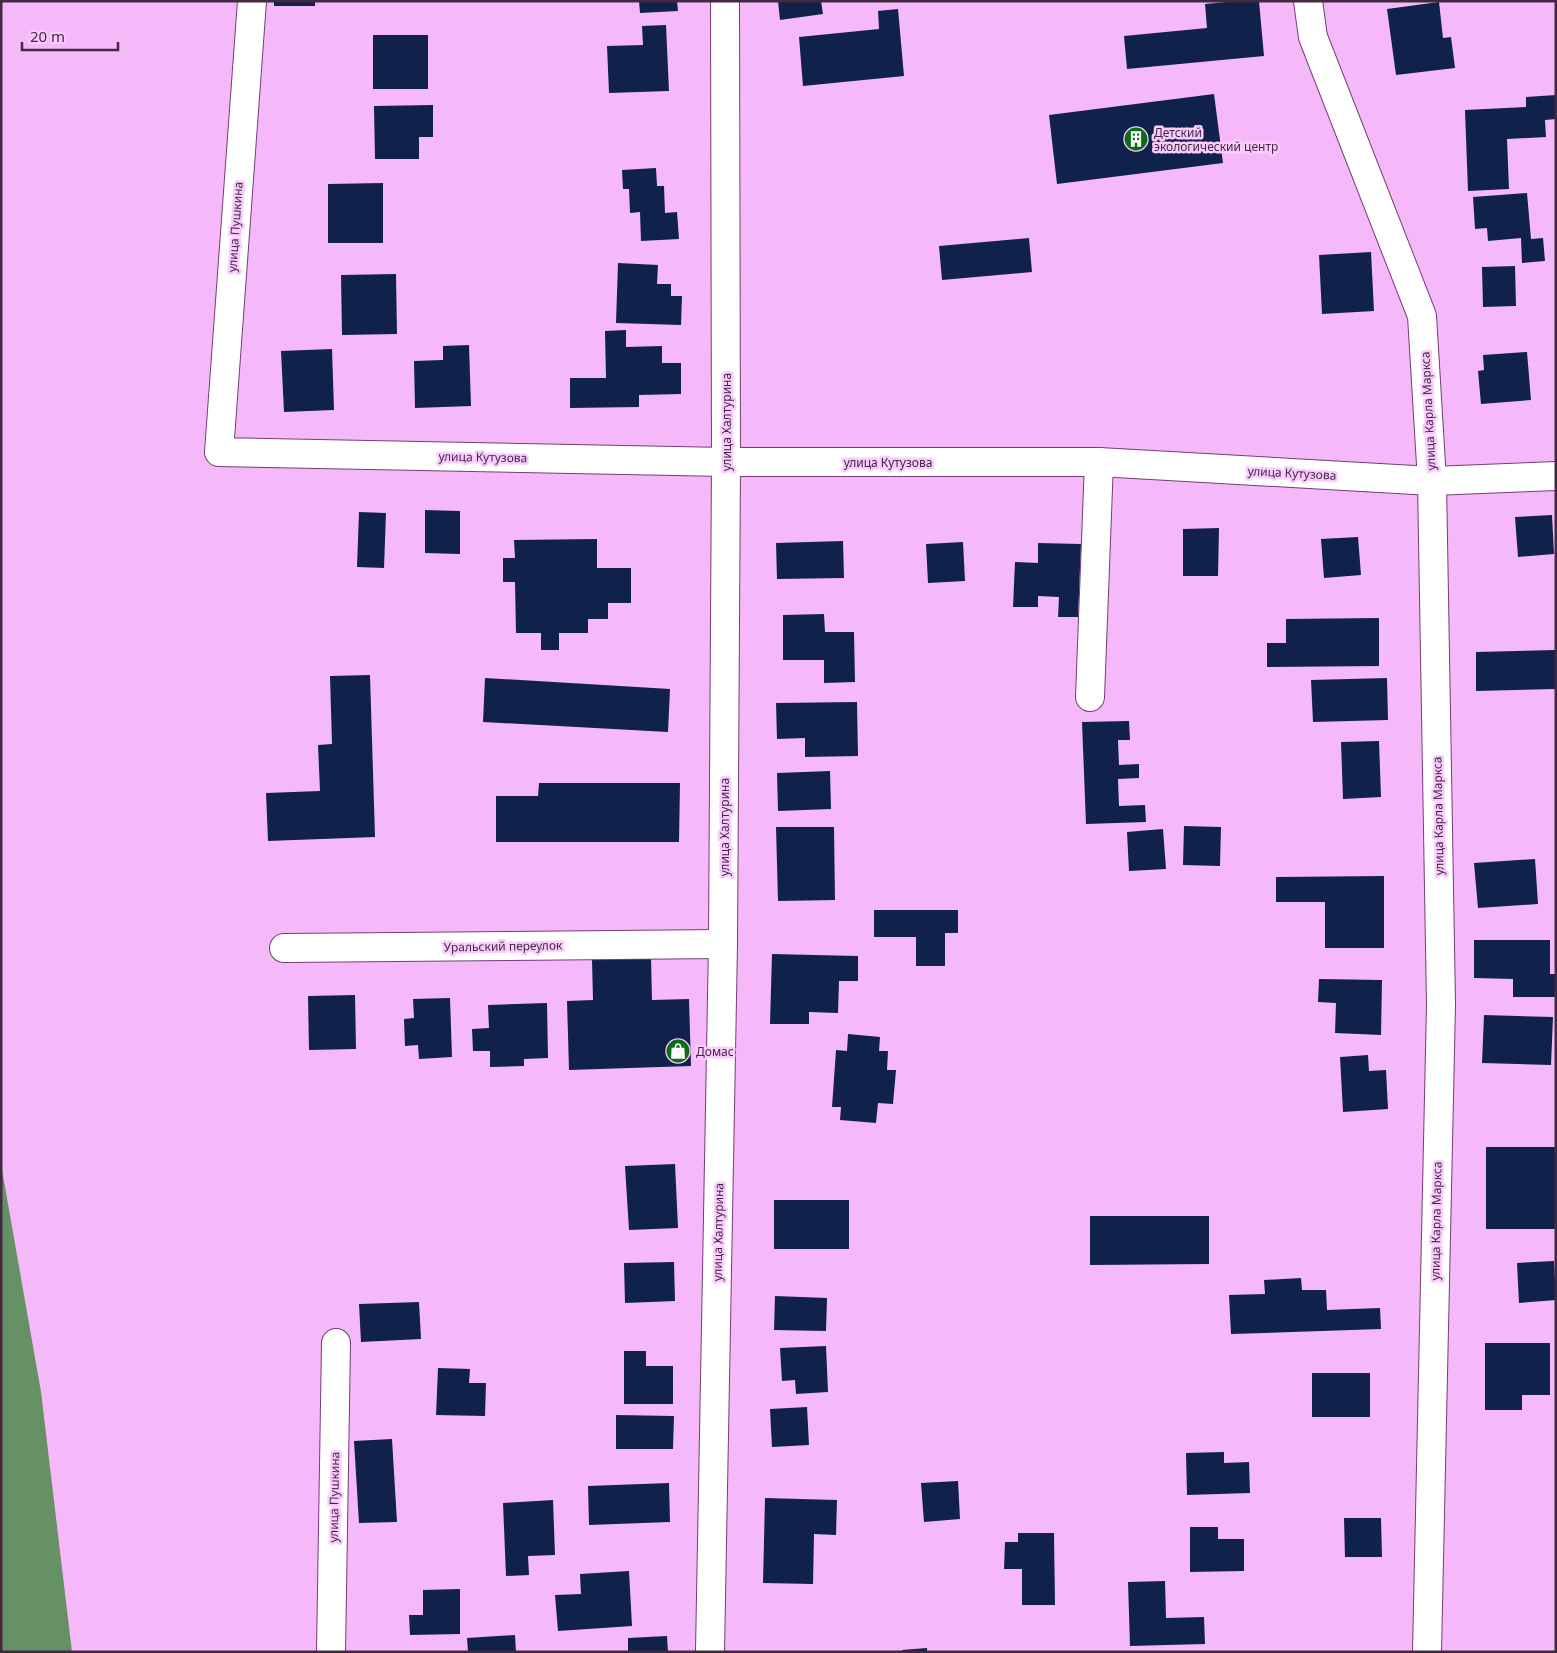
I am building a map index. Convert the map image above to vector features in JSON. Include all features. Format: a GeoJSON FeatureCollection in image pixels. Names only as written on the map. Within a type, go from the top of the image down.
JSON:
{"type":"FeatureCollection","features":[{"type":"Feature","properties":{"kind":"street","name":"улица Пушкина"},"geometry":{"type":"LineString","coordinates":[[219,452],[252,1]]}},
{"type":"Feature","properties":{"kind":"street","name":"улица Халтурина"},"geometry":{"type":"LineString","coordinates":[[710,1652],[723,944],[726,462],[725,1]]}},
{"type":"Feature","properties":{"kind":"street","name":"улица Карла Маркса"},"geometry":{"type":"LineString","coordinates":[[1308,1],[1313,37],[1422,316],[1432,481],[1441,1004],[1427,1652]]}},
{"type":"Feature","properties":{"kind":"street","name":"улица Кутузова"},"geometry":{"type":"LineString","coordinates":[[219,452],[726,462],[1099,462],[1432,481],[1556,476]]}},
{"type":"Feature","properties":{"kind":"street"},"geometry":{"type":"LineString","coordinates":[[1090,697],[1099,462]]}},
{"type":"Feature","properties":{"kind":"street","name":"Уральский переулок"},"geometry":{"type":"LineString","coordinates":[[284,948],[723,944]]}},
{"type":"Feature","properties":{"kind":"street","name":"улица Пушкина"},"geometry":{"type":"LineString","coordinates":[[331,1652],[336,1343]]}},
{"type":"Feature","properties":{"kind":"shaded area"},"geometry":{"type":"Polygon","coordinates":[[[1,1164],[41,1392],[72,1652],[1,1652],[1,1164]]]}},
{"type":"Feature","properties":{"kind":"building"},"geometry":{"type":"Polygon","coordinates":[[[274,1],[315,1],[315,6],[274,6],[274,1]]]}},
{"type":"Feature","properties":{"kind":"building"},"geometry":{"type":"Polygon","coordinates":[[[639,1],[677,1],[678,11],[640,13],[639,1]]]}},
{"type":"Feature","properties":{"kind":"building"},"geometry":{"type":"Polygon","coordinates":[[[778,1],[821,1],[823,14],[780,20],[778,1]]]}},
{"type":"Feature","properties":{"kind":"building"},"geometry":{"type":"Polygon","coordinates":[[[1259,1],[1264,56],[1127,69],[1124,36],[1207,28],[1205,4],[1259,1]]]}},
{"type":"Feature","properties":{"kind":"building"},"geometry":{"type":"Polygon","coordinates":[[[1439,2],[1443,38],[1451,37],[1455,68],[1396,75],[1387,9],[1439,2]]]}},
{"type":"Feature","properties":{"kind":"building"},"geometry":{"type":"Polygon","coordinates":[[[898,9],[904,76],[803,86],[799,37],[879,29],[878,11],[898,9]]]}},
{"type":"Feature","properties":{"kind":"building"},"geometry":{"type":"Polygon","coordinates":[[[666,25],[669,91],[609,93],[607,46],[643,45],[642,26],[666,25]]]}},
{"type":"Feature","properties":{"kind":"building"},"geometry":{"type":"Polygon","coordinates":[[[373,35],[428,35],[428,89],[373,89],[373,35]]]}},
{"type":"Feature","properties":{"kind":"building","name":"Детский экологический центр"},"geometry":{"type":"Polygon","coordinates":[[[1214,94],[1223,163],[1057,184],[1049,115],[1214,94]]]}},
{"type":"Feature","properties":{"kind":"building"},"geometry":{"type":"Polygon","coordinates":[[[1556,95],[1556,119],[1545,120],[1546,137],[1507,139],[1509,189],[1468,191],[1465,110],[1526,107],[1526,97],[1556,95]]]}},
{"type":"Feature","properties":{"kind":"building"},"geometry":{"type":"Polygon","coordinates":[[[433,105],[433,137],[419,137],[419,159],[375,159],[374,106],[433,105]]]}},
{"type":"Feature","properties":{"kind":"building"},"geometry":{"type":"Polygon","coordinates":[[[656,168],[657,186],[664,186],[665,213],[677,212],[679,239],[641,241],[640,212],[630,213],[629,189],[623,189],[622,170],[656,168]]]}},
{"type":"Feature","properties":{"kind":"building"},"geometry":{"type":"Polygon","coordinates":[[[383,183],[383,243],[328,243],[328,184],[383,183]]]}},
{"type":"Feature","properties":{"kind":"building"},"geometry":{"type":"Polygon","coordinates":[[[1527,193],[1531,239],[1543,238],[1545,261],[1522,263],[1521,238],[1488,241],[1487,228],[1475,229],[1473,197],[1527,193]]]}},
{"type":"Feature","properties":{"kind":"building"},"geometry":{"type":"Polygon","coordinates":[[[1029,238],[1032,272],[942,280],[939,246],[1029,238]]]}},
{"type":"Feature","properties":{"kind":"building"},"geometry":{"type":"Polygon","coordinates":[[[1371,252],[1374,311],[1322,314],[1319,255],[1371,252]]]}},
{"type":"Feature","properties":{"kind":"building"},"geometry":{"type":"Polygon","coordinates":[[[618,263],[658,265],[657,284],[671,284],[671,296],[682,296],[681,325],[616,323],[618,263]]]}},
{"type":"Feature","properties":{"kind":"building"},"geometry":{"type":"Polygon","coordinates":[[[1515,266],[1516,306],[1483,307],[1482,267],[1515,266]]]}},
{"type":"Feature","properties":{"kind":"building"},"geometry":{"type":"Polygon","coordinates":[[[396,274],[397,334],[342,335],[341,275],[396,274]]]}},
{"type":"Feature","properties":{"kind":"building"},"geometry":{"type":"Polygon","coordinates":[[[626,330],[626,347],[662,346],[662,363],[681,363],[681,394],[639,395],[639,407],[570,408],[570,378],[606,378],[605,331],[626,330]]]}},
{"type":"Feature","properties":{"kind":"building"},"geometry":{"type":"Polygon","coordinates":[[[469,345],[471,406],[415,408],[414,361],[443,360],[443,346],[469,345]]]}},
{"type":"Feature","properties":{"kind":"building"},"geometry":{"type":"Polygon","coordinates":[[[332,349],[334,410],[284,412],[281,351],[332,349]]]}},
{"type":"Feature","properties":{"kind":"building"},"geometry":{"type":"Polygon","coordinates":[[[1527,352],[1531,400],[1481,404],[1478,371],[1484,370],[1483,355],[1527,352]]]}},
{"type":"Feature","properties":{"kind":"building"},"geometry":{"type":"Polygon","coordinates":[[[425,510],[460,511],[460,554],[425,553],[425,510]]]}},
{"type":"Feature","properties":{"kind":"building"},"geometry":{"type":"Polygon","coordinates":[[[359,512],[386,513],[384,568],[357,567],[359,512]]]}},
{"type":"Feature","properties":{"kind":"building"},"geometry":{"type":"Polygon","coordinates":[[[1552,515],[1554,554],[1518,557],[1515,517],[1552,515]]]}},
{"type":"Feature","properties":{"kind":"building"},"geometry":{"type":"Polygon","coordinates":[[[1219,528],[1218,576],[1183,576],[1183,529],[1219,528]]]}},
{"type":"Feature","properties":{"kind":"building"},"geometry":{"type":"Polygon","coordinates":[[[1358,537],[1361,575],[1324,578],[1321,539],[1358,537]]]}},
{"type":"Feature","properties":{"kind":"building"},"geometry":{"type":"Polygon","coordinates":[[[597,539],[597,568],[631,568],[631,603],[608,603],[608,619],[588,619],[588,633],[559,633],[559,650],[541,650],[541,633],[516,633],[515,582],[503,582],[503,558],[515,558],[514,540],[597,539]]]}},
{"type":"Feature","properties":{"kind":"building"},"geometry":{"type":"Polygon","coordinates":[[[843,541],[844,578],[777,579],[776,543],[843,541]]]}},
{"type":"Feature","properties":{"kind":"building"},"geometry":{"type":"Polygon","coordinates":[[[963,542],[965,581],[928,583],[926,544],[963,542]]]}},
{"type":"Feature","properties":{"kind":"building"},"geometry":{"type":"Polygon","coordinates":[[[1038,543],[1081,544],[1078,617],[1058,617],[1059,597],[1038,596],[1038,607],[1013,607],[1015,562],[1038,563],[1038,543]]]}},
{"type":"Feature","properties":{"kind":"building"},"geometry":{"type":"Polygon","coordinates":[[[824,614],[825,632],[854,632],[855,682],[824,683],[824,660],[783,660],[783,615],[824,614]]]}},
{"type":"Feature","properties":{"kind":"building"},"geometry":{"type":"Polygon","coordinates":[[[1379,618],[1379,666],[1267,667],[1267,643],[1286,643],[1286,619],[1379,618]]]}},
{"type":"Feature","properties":{"kind":"building"},"geometry":{"type":"Polygon","coordinates":[[[1556,650],[1556,689],[1476,691],[1476,652],[1556,650]]]}},
{"type":"Feature","properties":{"kind":"building"},"geometry":{"type":"Polygon","coordinates":[[[370,675],[375,837],[268,841],[266,793],[320,791],[318,745],[332,744],[330,676],[370,675]]]}},
{"type":"Feature","properties":{"kind":"building"},"geometry":{"type":"Polygon","coordinates":[[[485,678],[670,689],[668,732],[483,722],[485,678]]]}},
{"type":"Feature","properties":{"kind":"building"},"geometry":{"type":"Polygon","coordinates":[[[1387,678],[1388,720],[1313,722],[1311,680],[1387,678]]]}},
{"type":"Feature","properties":{"kind":"building"},"geometry":{"type":"Polygon","coordinates":[[[857,702],[858,756],[805,757],[805,738],[777,739],[776,703],[857,702]]]}},
{"type":"Feature","properties":{"kind":"building"},"geometry":{"type":"Polygon","coordinates":[[[1129,721],[1130,740],[1118,740],[1119,765],[1139,764],[1139,778],[1118,779],[1119,806],[1145,805],[1146,822],[1086,824],[1082,722],[1129,721]]]}},
{"type":"Feature","properties":{"kind":"building"},"geometry":{"type":"Polygon","coordinates":[[[1379,741],[1381,797],[1343,799],[1341,742],[1379,741]]]}},
{"type":"Feature","properties":{"kind":"building"},"geometry":{"type":"Polygon","coordinates":[[[830,771],[831,809],[778,811],[777,773],[830,771]]]}},
{"type":"Feature","properties":{"kind":"building"},"geometry":{"type":"Polygon","coordinates":[[[539,783],[680,783],[679,842],[496,842],[496,796],[538,796],[539,783]]]}},
{"type":"Feature","properties":{"kind":"building"},"geometry":{"type":"Polygon","coordinates":[[[1184,826],[1221,827],[1220,866],[1183,865],[1184,826]]]}},
{"type":"Feature","properties":{"kind":"building"},"geometry":{"type":"Polygon","coordinates":[[[776,827],[834,827],[835,900],[778,901],[776,827]]]}},
{"type":"Feature","properties":{"kind":"building"},"geometry":{"type":"Polygon","coordinates":[[[1163,829],[1166,869],[1129,871],[1127,832],[1163,829]]]}},
{"type":"Feature","properties":{"kind":"building"},"geometry":{"type":"Polygon","coordinates":[[[1535,859],[1538,904],[1478,908],[1474,863],[1535,859]]]}},
{"type":"Feature","properties":{"kind":"building"},"geometry":{"type":"Polygon","coordinates":[[[1384,876],[1384,948],[1325,948],[1325,902],[1276,902],[1276,877],[1384,876]]]}},
{"type":"Feature","properties":{"kind":"building"},"geometry":{"type":"Polygon","coordinates":[[[874,910],[958,910],[958,933],[945,933],[945,966],[916,966],[916,937],[874,937],[874,910]]]}},
{"type":"Feature","properties":{"kind":"building"},"geometry":{"type":"Polygon","coordinates":[[[1474,940],[1550,940],[1550,974],[1556,974],[1556,997],[1513,997],[1513,979],[1474,978],[1474,940]]]}},
{"type":"Feature","properties":{"kind":"building"},"geometry":{"type":"Polygon","coordinates":[[[772,954],[858,956],[858,981],[839,981],[838,1013],[809,1012],[809,1024],[770,1024],[772,954]]]}},
{"type":"Feature","properties":{"kind":"building"},"geometry":{"type":"Polygon","coordinates":[[[651,958],[652,1000],[689,999],[691,1066],[569,1070],[567,1001],[593,1000],[592,960],[651,958]]]}},
{"type":"Feature","properties":{"kind":"building"},"geometry":{"type":"Polygon","coordinates":[[[1319,979],[1382,980],[1381,1035],[1335,1033],[1336,1003],[1318,1002],[1319,979]]]}},
{"type":"Feature","properties":{"kind":"building"},"geometry":{"type":"Polygon","coordinates":[[[355,995],[356,1049],[309,1050],[308,996],[355,995]]]}},
{"type":"Feature","properties":{"kind":"building"},"geometry":{"type":"Polygon","coordinates":[[[450,998],[452,1057],[419,1059],[418,1045],[405,1046],[404,1019],[414,1018],[413,999],[450,998]]]}},
{"type":"Feature","properties":{"kind":"building"},"geometry":{"type":"Polygon","coordinates":[[[547,1003],[548,1058],[524,1059],[524,1066],[490,1067],[490,1051],[473,1051],[472,1029],[489,1028],[488,1005],[547,1003]]]}},
{"type":"Feature","properties":{"kind":"building"},"geometry":{"type":"Polygon","coordinates":[[[1484,1015],[1553,1017],[1551,1065],[1482,1063],[1484,1015]]]}},
{"type":"Feature","properties":{"kind":"building"},"geometry":{"type":"Polygon","coordinates":[[[848,1034],[880,1037],[879,1051],[888,1051],[887,1070],[896,1070],[893,1104],[878,1103],[876,1123],[840,1120],[841,1107],[832,1107],[836,1050],[847,1051],[848,1034]]]}},
{"type":"Feature","properties":{"kind":"building"},"geometry":{"type":"Polygon","coordinates":[[[1368,1055],[1369,1071],[1386,1070],[1388,1109],[1343,1112],[1340,1057],[1368,1055]]]}},
{"type":"Feature","properties":{"kind":"building"},"geometry":{"type":"Polygon","coordinates":[[[1486,1147],[1556,1147],[1556,1229],[1486,1229],[1486,1147]]]}},
{"type":"Feature","properties":{"kind":"building"},"geometry":{"type":"Polygon","coordinates":[[[675,1164],[678,1228],[629,1230],[625,1166],[675,1164]]]}},
{"type":"Feature","properties":{"kind":"building"},"geometry":{"type":"Polygon","coordinates":[[[774,1200],[849,1200],[849,1249],[774,1249],[774,1200]]]}},
{"type":"Feature","properties":{"kind":"building"},"geometry":{"type":"Polygon","coordinates":[[[1090,1216],[1209,1216],[1209,1264],[1090,1265],[1090,1216]]]}},
{"type":"Feature","properties":{"kind":"building"},"geometry":{"type":"Polygon","coordinates":[[[1554,1261],[1556,1300],[1519,1303],[1517,1263],[1554,1261]]]}},
{"type":"Feature","properties":{"kind":"building"},"geometry":{"type":"Polygon","coordinates":[[[674,1262],[675,1301],[625,1303],[624,1263],[674,1262]]]}},
{"type":"Feature","properties":{"kind":"building"},"geometry":{"type":"Polygon","coordinates":[[[1301,1278],[1302,1290],[1326,1290],[1327,1310],[1380,1308],[1381,1329],[1231,1334],[1229,1295],[1265,1294],[1264,1280],[1301,1278]]]}},
{"type":"Feature","properties":{"kind":"building"},"geometry":{"type":"Polygon","coordinates":[[[775,1296],[827,1298],[826,1331],[774,1330],[775,1296]]]}},
{"type":"Feature","properties":{"kind":"building"},"geometry":{"type":"Polygon","coordinates":[[[419,1302],[421,1339],[361,1342],[359,1304],[419,1302]]]}},
{"type":"Feature","properties":{"kind":"building"},"geometry":{"type":"Polygon","coordinates":[[[1485,1343],[1550,1343],[1550,1395],[1522,1395],[1522,1410],[1485,1410],[1485,1343]]]}},
{"type":"Feature","properties":{"kind":"building"},"geometry":{"type":"Polygon","coordinates":[[[826,1346],[828,1392],[796,1394],[795,1380],[782,1381],[780,1348],[826,1346]]]}},
{"type":"Feature","properties":{"kind":"building"},"geometry":{"type":"Polygon","coordinates":[[[624,1351],[646,1351],[646,1366],[673,1366],[673,1404],[624,1404],[624,1351]]]}},
{"type":"Feature","properties":{"kind":"building"},"geometry":{"type":"Polygon","coordinates":[[[438,1368],[470,1369],[469,1383],[486,1383],[485,1416],[436,1415],[438,1368]]]}},
{"type":"Feature","properties":{"kind":"building"},"geometry":{"type":"Polygon","coordinates":[[[1312,1373],[1370,1373],[1370,1417],[1312,1417],[1312,1373]]]}},
{"type":"Feature","properties":{"kind":"building"},"geometry":{"type":"Polygon","coordinates":[[[807,1407],[809,1445],[772,1447],[770,1409],[807,1407]]]}},
{"type":"Feature","properties":{"kind":"building"},"geometry":{"type":"Polygon","coordinates":[[[616,1415],[674,1416],[673,1449],[616,1449],[616,1415]]]}},
{"type":"Feature","properties":{"kind":"building"},"geometry":{"type":"Polygon","coordinates":[[[392,1439],[397,1522],[359,1523],[354,1441],[392,1439]]]}},
{"type":"Feature","properties":{"kind":"building"},"geometry":{"type":"Polygon","coordinates":[[[1224,1452],[1224,1463],[1249,1462],[1250,1493],[1187,1495],[1186,1453],[1224,1452]]]}},
{"type":"Feature","properties":{"kind":"building"},"geometry":{"type":"Polygon","coordinates":[[[958,1481],[960,1519],[924,1522],[921,1483],[958,1481]]]}},
{"type":"Feature","properties":{"kind":"building"},"geometry":{"type":"Polygon","coordinates":[[[669,1483],[670,1522],[589,1525],[588,1486],[669,1483]]]}},
{"type":"Feature","properties":{"kind":"building"},"geometry":{"type":"Polygon","coordinates":[[[765,1498],[837,1500],[836,1535],[814,1534],[813,1584],[763,1583],[765,1498]]]}},
{"type":"Feature","properties":{"kind":"building"},"geometry":{"type":"Polygon","coordinates":[[[553,1500],[555,1555],[528,1556],[529,1575],[506,1576],[503,1503],[553,1500]]]}},
{"type":"Feature","properties":{"kind":"building"},"geometry":{"type":"Polygon","coordinates":[[[1344,1518],[1381,1518],[1382,1557],[1345,1557],[1344,1518]]]}},
{"type":"Feature","properties":{"kind":"building"},"geometry":{"type":"Polygon","coordinates":[[[1190,1527],[1218,1527],[1218,1539],[1244,1539],[1244,1571],[1190,1572],[1190,1527]]]}},
{"type":"Feature","properties":{"kind":"building"},"geometry":{"type":"Polygon","coordinates":[[[1018,1533],[1054,1533],[1055,1605],[1022,1605],[1022,1569],[1004,1569],[1005,1542],[1018,1542],[1018,1533]]]}},
{"type":"Feature","properties":{"kind":"building"},"geometry":{"type":"Polygon","coordinates":[[[629,1571],[632,1626],[558,1631],[555,1595],[581,1594],[580,1574],[629,1571]]]}},
{"type":"Feature","properties":{"kind":"building"},"geometry":{"type":"Polygon","coordinates":[[[1165,1581],[1166,1618],[1204,1617],[1205,1644],[1130,1646],[1128,1582],[1165,1581]]]}},
{"type":"Feature","properties":{"kind":"building"},"geometry":{"type":"Polygon","coordinates":[[[460,1589],[460,1634],[410,1635],[409,1615],[423,1615],[423,1590],[460,1589]]]}},
{"type":"Feature","properties":{"kind":"building"},"geometry":{"type":"Polygon","coordinates":[[[515,1635],[516,1652],[468,1652],[467,1638],[515,1635]]]}},
{"type":"Feature","properties":{"kind":"building"},"geometry":{"type":"Polygon","coordinates":[[[667,1636],[668,1652],[628,1652],[628,1638],[667,1636]]]}},
{"type":"Feature","properties":{"kind":"building"},"geometry":{"type":"Polygon","coordinates":[[[927,1648],[927,1652],[902,1652],[902,1650],[927,1648]]]}},
{"type":"Feature","properties":{"kind":"place","name":"Детский экологический центр"},"geometry":{"type":"Point","coordinates":[1136,139]}},
{"type":"Feature","properties":{"kind":"place","name":"Домас"},"geometry":{"type":"Point","coordinates":[678,1051]}}]}
